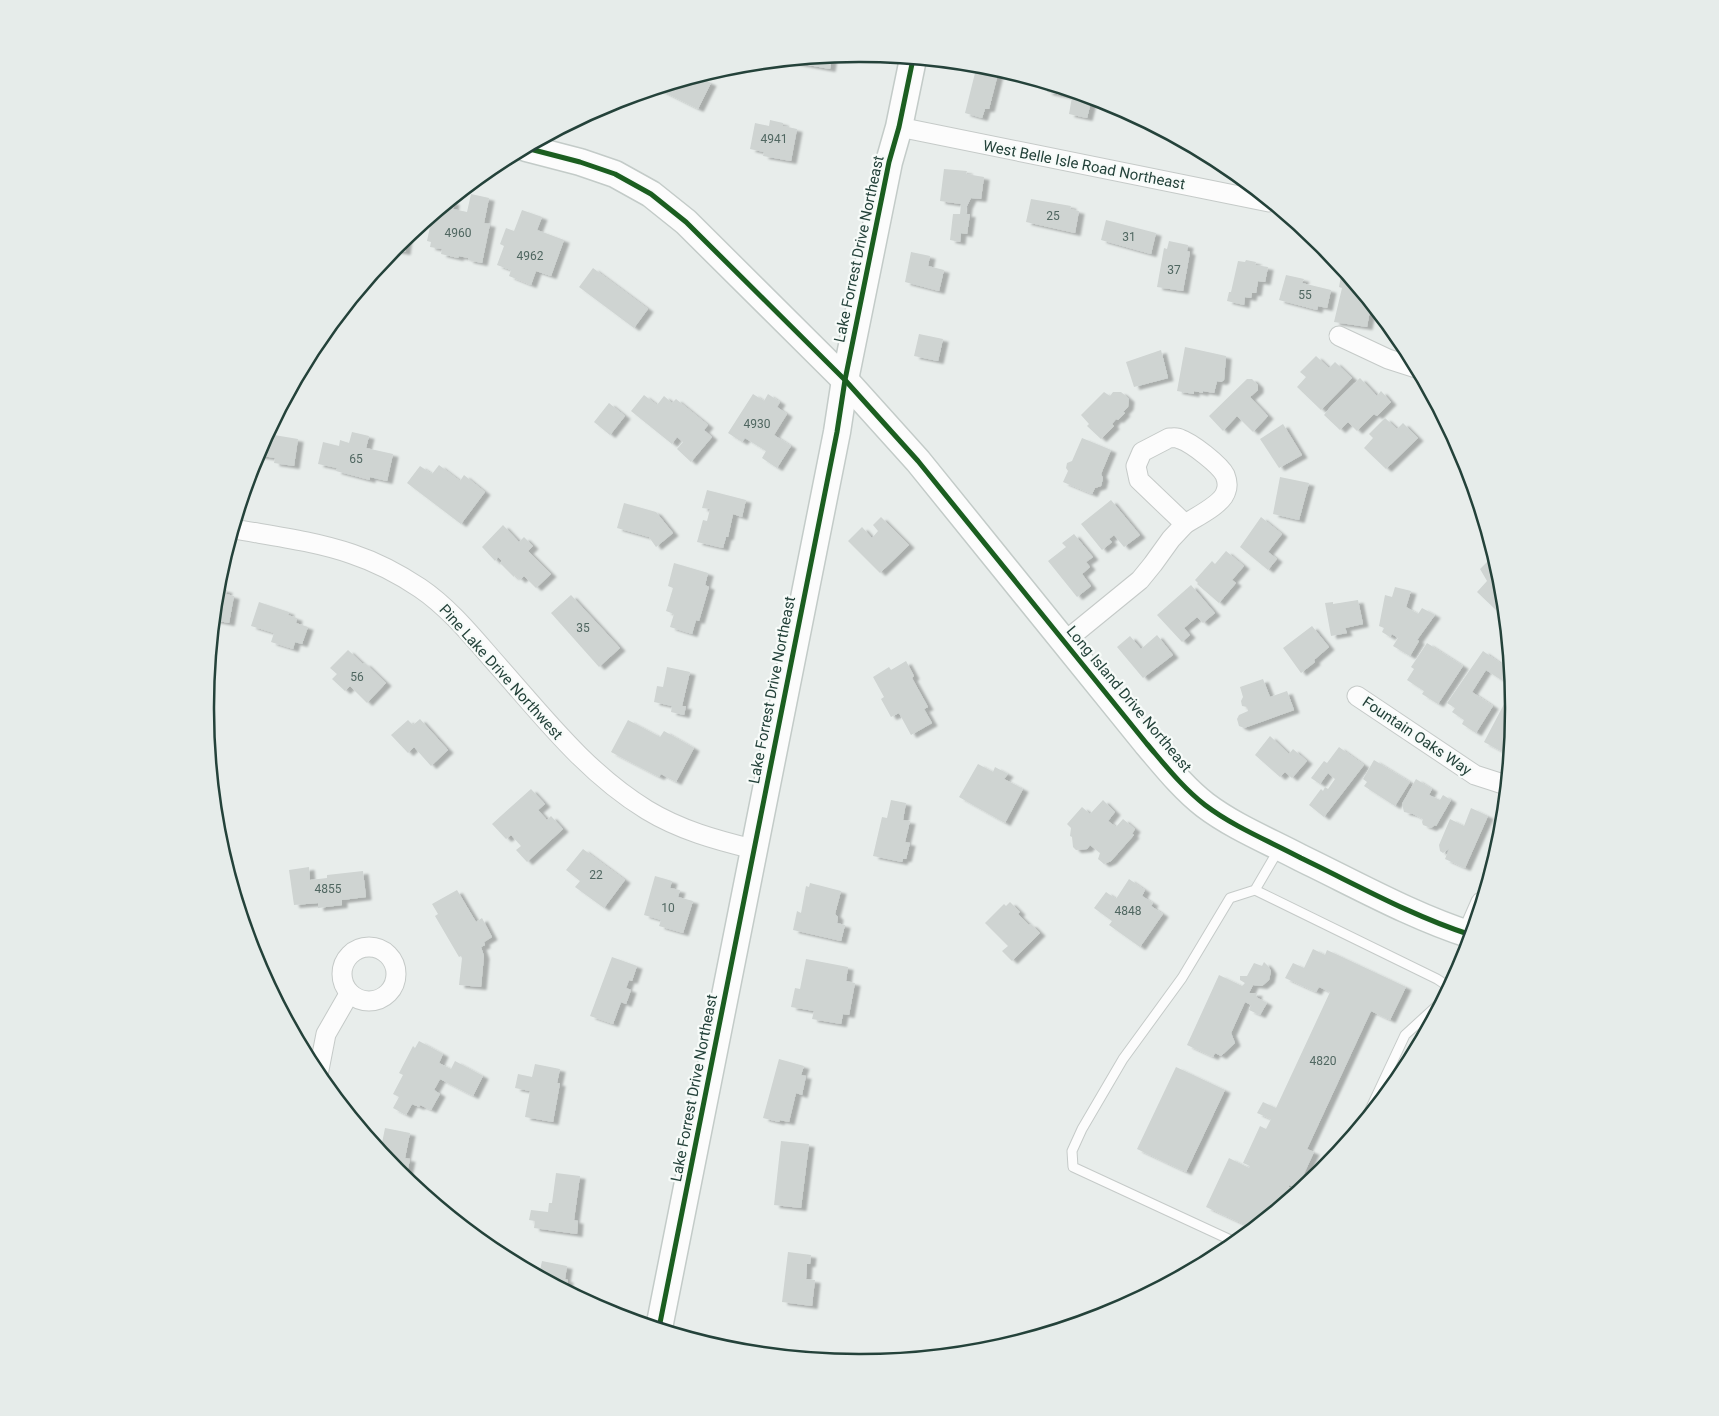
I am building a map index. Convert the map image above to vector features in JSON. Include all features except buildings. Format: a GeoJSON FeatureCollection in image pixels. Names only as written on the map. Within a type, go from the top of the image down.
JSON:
{"type":"FeatureCollection","features":[{"type":"Feature","properties":{"kind":"street","name":"Lake Forrest Drive Northeast"},"geometry":{"type":"LineString","coordinates":[[660,1322],[837,432],[845,380],[889,162],[899,127],[912,65]]}},
{"type":"Feature","properties":{"kind":"street","name":"West Belle Isle Road Northeast"},"geometry":{"type":"LineString","coordinates":[[899,127],[1256,199]]}},
{"type":"Feature","properties":{"kind":"street","name":"Long Island Drive Northeast"},"geometry":{"type":"LineString","coordinates":[[535,150],[616,174],[650,194],[686,222],[845,380],[918,461],[1147,744],[1204,804],[1229,821],[1280,847],[1375,894],[1464,933]]}},
{"type":"Feature","properties":{"kind":"street"},"geometry":{"type":"LineString","coordinates":[[1339,336],[1388,359],[1406,365]]}},
{"type":"Feature","properties":{"kind":"street"},"geometry":{"type":"LineString","coordinates":[[1064,642],[1140,580],[1171,539],[1185,524],[1219,502],[1227,490],[1225,475],[1219,467],[1188,443],[1178,438],[1169,438],[1142,452],[1136,466],[1139,480],[1185,524]]}},
{"type":"Feature","properties":{"kind":"street","name":"Pine Lake Drive Northwest"},"geometry":{"type":"LineString","coordinates":[[239,530],[320,545],[351,554],[381,566],[421,589],[453,616],[573,750],[615,788],[648,810],[683,828],[720,841],[753,849]]}},
{"type":"Feature","properties":{"kind":"street","name":"Fountain Oaks Way"},"geometry":{"type":"LineString","coordinates":[[1357,696],[1475,775],[1500,783]]}},
{"type":"Feature","properties":{"kind":"street"},"geometry":{"type":"LineString","coordinates":[[320,1063],[326,1034],[349,994]]}},
{"type":"Feature","properties":{"kind":"lane"},"geometry":{"type":"LineString","coordinates":[[1256,890],[1280,847]]}},
{"type":"Feature","properties":{"kind":"lane"},"geometry":{"type":"LineString","coordinates":[[1227,1238],[1073,1167],[1072,1151],[1082,1129],[1123,1059],[1182,978],[1230,898],[1256,890],[1443,982]]}},
{"type":"Feature","properties":{"kind":"lane"},"geometry":{"type":"LineString","coordinates":[[1378,1092],[1405,1035],[1427,1015]]}},
{"type":"Feature","properties":{"kind":"cycle path"},"geometry":{"type":"LineString","coordinates":[[660,1322],[837,432],[845,380],[889,162],[899,127],[912,65]]}},
{"type":"Feature","properties":{"kind":"cycle path"},"geometry":{"type":"LineString","coordinates":[[535,150],[580,162],[615,174],[651,194],[686,222],[845,380],[918,461],[1147,744],[1174,776],[1205,805],[1252,833],[1364,889],[1427,919],[1464,933]]}}]}
